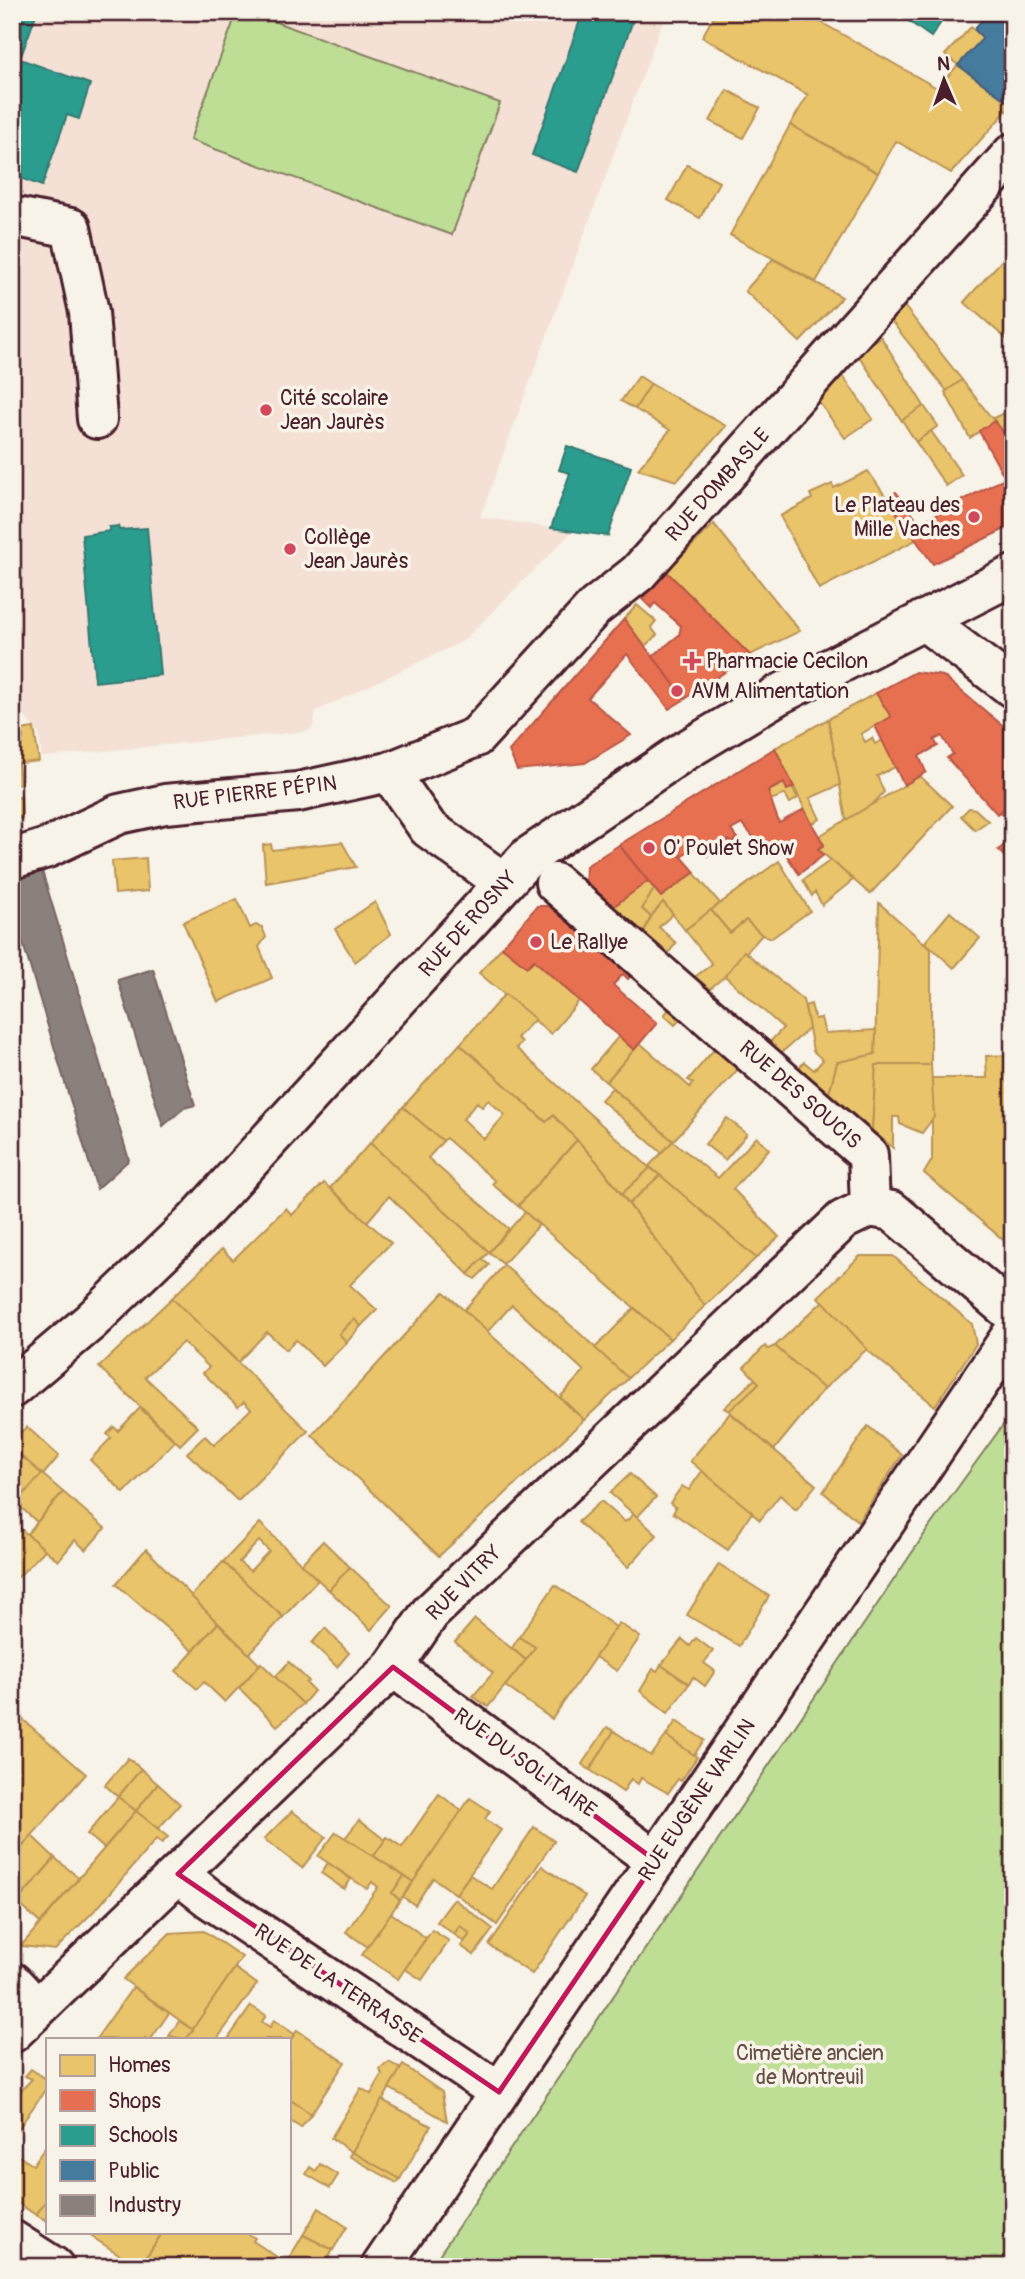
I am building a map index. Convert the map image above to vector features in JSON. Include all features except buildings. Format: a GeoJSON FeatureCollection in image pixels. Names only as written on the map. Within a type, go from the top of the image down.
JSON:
{"type":"FeatureCollection","features":[{"type":"Feature","properties":{"kind":"street","name":"RUE DOMBASLE"},"geometry":{"type":"LineString","coordinates":[[389,772],[476,737],[504,710],[595,607],[638,573],[1013,153]]}},
{"type":"Feature","properties":{"kind":"street"},"geometry":{"type":"LineString","coordinates":[[12,216],[71,228],[89,312],[97,419]]}},
{"type":"Feature","properties":{"kind":"street","name":"RUE DE ROSNY"},"geometry":{"type":"LineString","coordinates":[[12,1388],[90,1322],[194,1222],[437,960],[503,882],[528,858],[579,820],[683,752],[778,695],[1013,575]]}},
{"type":"Feature","properties":{"kind":"street"},"geometry":{"type":"LineString","coordinates":[[923,620],[1013,688]]}},
{"type":"Feature","properties":{"kind":"street","name":"RUE PIERRE PÉPIN"},"geometry":{"type":"LineString","coordinates":[[12,859],[47,848],[119,814],[165,804],[298,792],[389,772]]}},
{"type":"Feature","properties":{"kind":"street"},"geometry":{"type":"LineString","coordinates":[[389,772],[428,828],[503,882]]}},
{"type":"Feature","properties":{"kind":"street","name":"RUE DES SOUCIS"},"geometry":{"type":"LineString","coordinates":[[555,883],[869,1155],[870,1207]]}},
{"type":"Feature","properties":{"kind":"street"},"geometry":{"type":"LineString","coordinates":[[870,1207],[881,1208],[903,1217],[1013,1314]]}},
{"type":"Feature","properties":{"kind":"street","name":"RUE VITRY"},"geometry":{"type":"LineString","coordinates":[[20,2008],[178,1874],[393,1667],[430,1613],[843,1220],[870,1207]]}},
{"type":"Feature","properties":{"kind":"street","name":"RUE EUGÈNE VARLIN"},"geometry":{"type":"LineString","coordinates":[[381,2267],[1013,1333]]}},
{"type":"Feature","properties":{"kind":"street","name":"RUE DU SOLITAIRE"},"geometry":{"type":"LineString","coordinates":[[393,1667],[656,1861]]}},
{"type":"Feature","properties":{"kind":"street","name":"RUE DE LA TERRASSE"},"geometry":{"type":"LineString","coordinates":[[178,1874],[210,1899],[499,2091]]}},
{"type":"Feature","properties":{"kind":"street"},"geometry":{"type":"LineString","coordinates":[[12,2240],[54,2267]]}},
{"type":"Feature","properties":{"kind":"highlighted area"},"geometry":{"type":"Polygon","coordinates":[[[393,1667],[656,1861],[499,2092],[178,1874],[393,1667]]]}},
{"type":"Feature","properties":{"kind":"shaded area","name":"Cité scolaire Jean Jaurès"},"geometry":{"type":"Polygon","coordinates":[[[12,12],[666,12],[480,517],[573,531],[463,641],[316,711],[313,727],[308,731],[42,757],[39,734],[21,711],[12,505],[12,12]]]}},
{"type":"Feature","properties":{"kind":"green space"},"geometry":{"type":"Polygon","coordinates":[[[237,12],[248,12],[500,103],[452,235],[190,140],[237,12]]]}},
{"type":"Feature","properties":{"kind":"green space","name":"Cimetière ancien de Montreuil"},"geometry":{"type":"Polygon","coordinates":[[[1013,1411],[1013,2267],[431,2267],[930,1526],[1013,1411]]]}},
{"type":"Feature","properties":{"kind":"place","name":"Cité scolaire Jean Jaurès"},"geometry":{"type":"Point","coordinates":[266,410]}},
{"type":"Feature","properties":{"kind":"place","name":"Le Plateau des Mille Vaches"},"geometry":{"type":"Point","coordinates":[974,517]}},
{"type":"Feature","properties":{"kind":"place","name":"Collège Jean Jaurès"},"geometry":{"type":"Point","coordinates":[290,549]}},
{"type":"Feature","properties":{"kind":"place","name":"Pharmacie Cecilon"},"geometry":{"type":"Point","coordinates":[692,661]}},
{"type":"Feature","properties":{"kind":"place","name":"AVM Alimentation"},"geometry":{"type":"Point","coordinates":[677,691]}},
{"type":"Feature","properties":{"kind":"place","name":"O' Poulet Show"},"geometry":{"type":"Point","coordinates":[649,848]}},
{"type":"Feature","properties":{"kind":"place","name":"Le Rallye"},"geometry":{"type":"Point","coordinates":[536,942]}}]}
